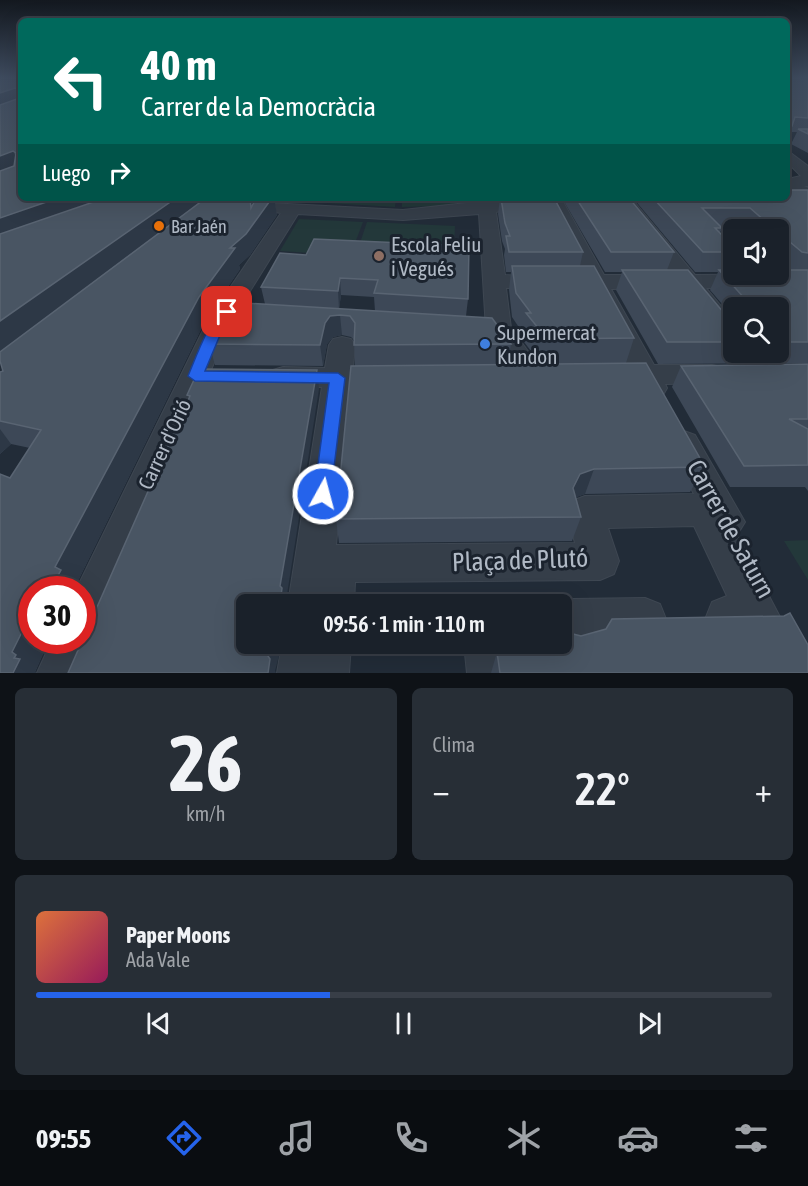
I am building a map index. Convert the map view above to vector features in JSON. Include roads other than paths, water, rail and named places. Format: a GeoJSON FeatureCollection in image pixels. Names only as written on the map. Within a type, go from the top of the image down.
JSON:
{"type":"FeatureCollection","features":[{"type":"Feature","properties":{"kind":"street"},"geometry":{"type":"LineString","coordinates":[[790,153],[802,184]]}},
{"type":"Feature","properties":{"kind":"street"},"geometry":{"type":"LineString","coordinates":[[790,159],[802,184]]}},
{"type":"Feature","properties":{"kind":"street"},"geometry":{"type":"LineString","coordinates":[[260,206],[403,215],[487,208],[526,201]]}},
{"type":"Feature","properties":{"kind":"street","name":"Carrer de Saturn"},"geometry":{"type":"LineString","coordinates":[[554,201],[645,375],[787,632]]}},
{"type":"Feature","properties":{"kind":"street"},"geometry":{"type":"LineString","coordinates":[[626,202],[688,281],[723,331]]}},
{"type":"Feature","properties":{"kind":"street"},"geometry":{"type":"LineString","coordinates":[[487,208],[495,281],[488,328],[543,376],[498,376]]}},
{"type":"Feature","properties":{"kind":"street","name":"Carrer d'Orió"},"geometry":{"type":"LineString","coordinates":[[96,596],[207,376],[220,320],[237,313],[292,209]]}},
{"type":"Feature","properties":{"kind":"street"},"geometry":{"type":"LineString","coordinates":[[495,281],[808,281]]}},
{"type":"Feature","properties":{"kind":"street"},"geometry":{"type":"LineString","coordinates":[[310,594],[342,345]]}},
{"type":"Feature","properties":{"kind":"street"},"geometry":{"type":"LineString","coordinates":[[589,375],[645,375],[723,360]]}},
{"type":"Feature","properties":{"kind":"street"},"geometry":{"type":"LineString","coordinates":[[254,377],[406,377]]}},
{"type":"Feature","properties":{"kind":"street","name":"Plaça de Plutó"},"geometry":{"type":"LineString","coordinates":[[334,594],[337,563],[600,561],[585,512],[704,510],[759,616],[573,620],[577,636],[572,636]]}},
{"type":"Feature","properties":{"kind":"street"},"geometry":{"type":"LineString","coordinates":[[60,673],[69,654]]}},
{"type":"Feature","properties":{"kind":"street"},"geometry":{"type":"LineString","coordinates":[[300,673],[303,654]]}},
{"type":"Feature","properties":{"kind":"street"},"geometry":{"type":"LineString","coordinates":[[326,673],[328,654]]}},
{"type":"Feature","properties":{"kind":"street"},"geometry":{"type":"LineString","coordinates":[[487,654],[489,673]]}},
{"type":"Feature","properties":{"kind":"place","name":"Bar Jaén"},"geometry":{"type":"Point","coordinates":[159,226]}},
{"type":"Feature","properties":{"kind":"place","name":"Escola Feliu i Vegués"},"geometry":{"type":"Point","coordinates":[379,256]}},
{"type":"Feature","properties":{"kind":"place","name":"Supermercat Kundon"},"geometry":{"type":"Point","coordinates":[485,344]}}]}
